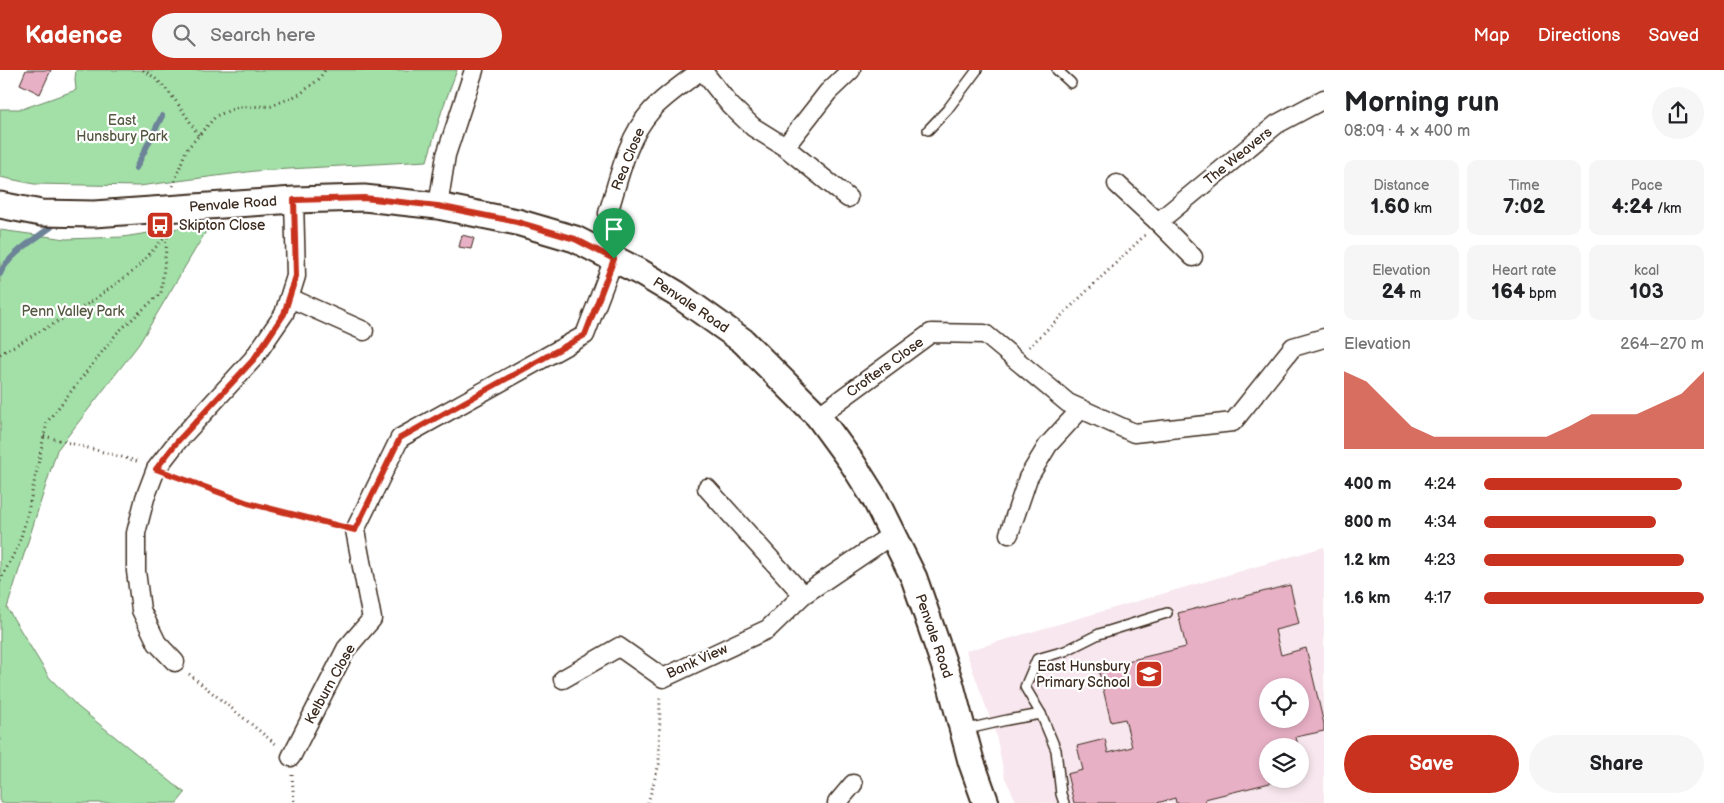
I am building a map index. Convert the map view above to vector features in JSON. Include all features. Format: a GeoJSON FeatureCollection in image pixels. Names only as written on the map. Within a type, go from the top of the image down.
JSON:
{"type":"FeatureCollection","features":[{"type":"Feature","properties":{"kind":"street"},"geometry":{"type":"LineString","coordinates":[[438,206],[446,155],[474,70]]}},
{"type":"Feature","properties":{"kind":"street","name":"Rea Close"},"geometry":{"type":"LineString","coordinates":[[608,213],[636,131],[651,111],[702,70],[730,105],[753,127],[785,147],[848,198]]}},
{"type":"Feature","properties":{"kind":"street"},"geometry":{"type":"LineString","coordinates":[[785,147],[828,92],[851,70]]}},
{"type":"Feature","properties":{"kind":"street","name":"The Weavers"},"geometry":{"type":"LineString","coordinates":[[1158,222],[1277,124],[1324,99]]}},
{"type":"Feature","properties":{"kind":"street"},"geometry":{"type":"LineString","coordinates":[[1117,184],[1193,257]]}},
{"type":"Feature","properties":{"kind":"street","name":"Penvale Road"},"geometry":{"type":"LineString","coordinates":[[0,205],[41,213],[94,214],[294,200],[364,198],[438,206],[517,222],[575,239],[677,294],[743,341],[818,416],[853,464],[875,499],[914,578],[950,682],[971,761],[986,803]]}},
{"type":"Feature","properties":{"kind":"street"},"geometry":{"type":"LineString","coordinates":[[175,662],[157,643],[141,610],[136,571],[136,533],[145,498],[156,469],[177,442],[254,359],[284,314],[296,276],[294,200]]}},
{"type":"Feature","properties":{"kind":"street"},"geometry":{"type":"LineString","coordinates":[[355,530],[400,438],[585,335],[614,259]]}},
{"type":"Feature","properties":{"kind":"street"},"geometry":{"type":"LineString","coordinates":[[290,298],[364,331]]}},
{"type":"Feature","properties":{"kind":"street","name":"Crofters Close"},"geometry":{"type":"LineString","coordinates":[[818,416],[931,333],[985,334],[1068,403],[1134,433],[1233,422],[1293,348],[1324,338]]}},
{"type":"Feature","properties":{"kind":"street"},"geometry":{"type":"LineString","coordinates":[[1009,534],[1028,478],[1048,445],[1081,409]]}},
{"type":"Feature","properties":{"kind":"street"},"geometry":{"type":"LineString","coordinates":[[707,488],[803,595]]}},
{"type":"Feature","properties":{"kind":"street","name":"Kelburn Close"},"geometry":{"type":"LineString","coordinates":[[291,757],[346,649],[372,619],[355,530]]}},
{"type":"Feature","properties":{"kind":"street","name":"Bank View"},"geometry":{"type":"LineString","coordinates":[[563,679],[619,647],[662,678],[768,629],[803,595],[893,534]]}},
{"type":"Feature","properties":{"kind":"street"},"geometry":{"type":"LineString","coordinates":[[837,803],[853,784]]}},
{"type":"Feature","properties":{"kind":"lane"},"geometry":{"type":"LineString","coordinates":[[928,130],[947,110],[977,70]]}},
{"type":"Feature","properties":{"kind":"lane"},"geometry":{"type":"LineString","coordinates":[[1057,70],[1071,83]]}},
{"type":"Feature","properties":{"kind":"lane"},"geometry":{"type":"LineString","coordinates":[[1064,803],[1061,794],[1056,750],[1041,714],[1024,688],[1037,658],[1065,651],[1099,634],[1167,612]]}},
{"type":"Feature","properties":{"kind":"lane"},"geometry":{"type":"LineString","coordinates":[[963,730],[1041,714]]}},
{"type":"Feature","properties":{"kind":"path"},"geometry":{"type":"LineString","coordinates":[[144,70],[152,75],[174,100],[199,136]]}},
{"type":"Feature","properties":{"kind":"path"},"geometry":{"type":"LineString","coordinates":[[0,581],[19,544],[27,516],[47,422],[117,333],[161,293],[168,235],[170,193],[186,150],[216,116],[238,107],[271,106],[300,94],[319,78],[325,70]]}},
{"type":"Feature","properties":{"kind":"path"},"geometry":{"type":"LineString","coordinates":[[1016,360],[1158,222]]}},
{"type":"Feature","properties":{"kind":"path"},"geometry":{"type":"LineString","coordinates":[[0,354],[85,306],[135,270],[168,235]]}},
{"type":"Feature","properties":{"kind":"path"},"geometry":{"type":"LineString","coordinates":[[44,436],[137,461],[248,503],[355,530]]}},
{"type":"Feature","properties":{"kind":"path"},"geometry":{"type":"LineString","coordinates":[[175,662],[291,757],[294,803]]}},
{"type":"Feature","properties":{"kind":"path"},"geometry":{"type":"LineString","coordinates":[[648,803],[659,764],[660,691],[662,678]]}},
{"type":"Feature","properties":{"kind":"shaded area","name":"East Hunsbury Primary School"},"geometry":{"type":"Polygon","coordinates":[[[1324,547],[1324,803],[1017,803],[1005,778],[996,735],[966,651],[1324,547]]]}},
{"type":"Feature","properties":{"kind":"green space","name":"East Hunsbury Park"},"geometry":{"type":"Polygon","coordinates":[[[76,70],[457,70],[442,110],[427,161],[255,171],[139,186],[34,184],[0,177],[0,109],[22,109],[76,90],[76,70]]]}},
{"type":"Feature","properties":{"kind":"green space","name":"Penn Valley Park"},"geometry":{"type":"Polygon","coordinates":[[[211,223],[139,344],[57,450],[7,608],[49,677],[78,707],[185,793],[177,803],[0,803],[0,230],[66,239],[123,237],[211,223]]]}},
{"type":"Feature","properties":{"kind":"building"},"geometry":{"type":"Polygon","coordinates":[[[26,70],[51,70],[40,94],[20,84],[26,70]]]}},
{"type":"Feature","properties":{"kind":"building"},"geometry":{"type":"Polygon","coordinates":[[[462,235],[474,238],[471,249],[459,247],[462,235]]]}},
{"type":"Feature","properties":{"kind":"building"},"geometry":{"type":"Polygon","coordinates":[[[1290,585],[1299,624],[1275,630],[1281,655],[1306,648],[1324,731],[1296,738],[1259,738],[1259,786],[1205,799],[1206,803],[1176,803],[1175,798],[1157,803],[1074,803],[1067,774],[1083,770],[1077,746],[1105,739],[1108,753],[1132,747],[1125,719],[1111,722],[1098,668],[1186,647],[1178,613],[1290,585]]]}},
{"type":"Feature","properties":{"kind":"waterway"},"geometry":{"type":"LineString","coordinates":[[136,168],[162,116]]}},
{"type":"Feature","properties":{"kind":"waterway"},"geometry":{"type":"LineString","coordinates":[[0,274],[15,254],[51,227]]}},
{"type":"Feature","properties":{"kind":"place","name":"Skipton Close"},"geometry":{"type":"Point","coordinates":[160,225]}},
{"type":"Feature","properties":{"kind":"place","name":"East Hunsbury Primary School"},"geometry":{"type":"Point","coordinates":[1149,674]}},
{"type":"Feature","properties":{"kind":"route"},"geometry":{"type":"LineString","coordinates":[[364,198],[438,206],[517,222],[575,239],[614,259],[585,335],[400,438],[355,530],[248,503],[156,469],[177,442],[254,359],[284,314],[296,276],[294,200],[364,198]]}}]}
